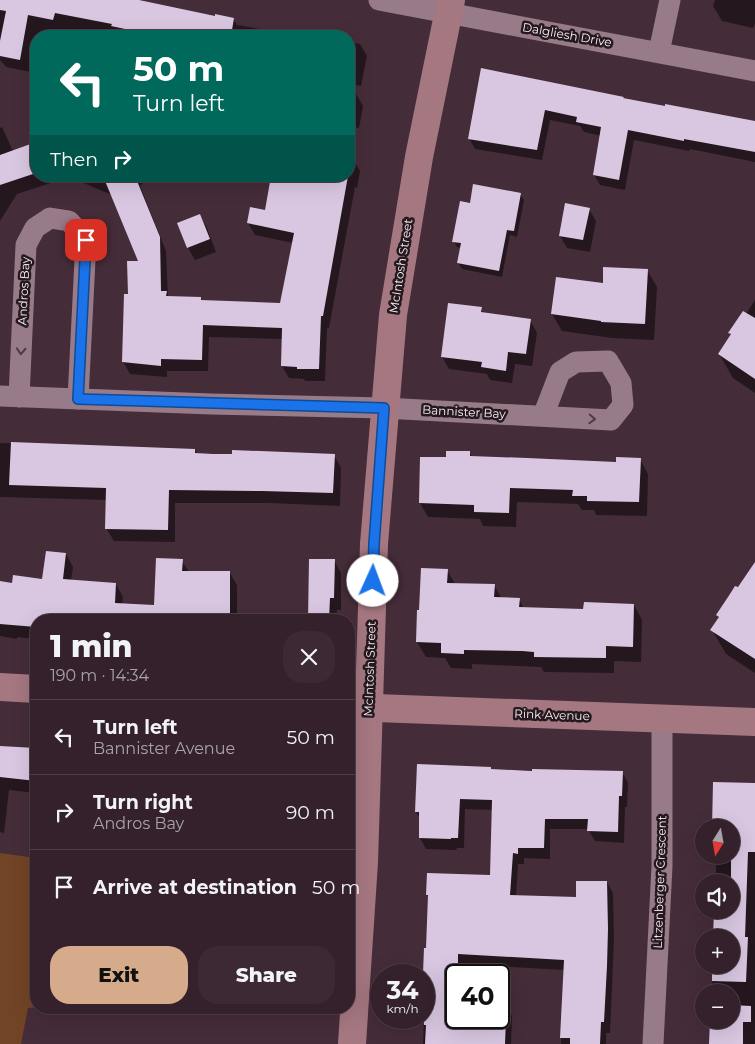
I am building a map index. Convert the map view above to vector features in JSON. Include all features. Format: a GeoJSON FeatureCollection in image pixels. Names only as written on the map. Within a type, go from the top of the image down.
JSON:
{"type":"FeatureCollection","features":[{"type":"Feature","properties":{"kind":"street","name":"Dalgliesh Drive"},"geometry":{"type":"LineString","coordinates":[[379,0],[450,7],[755,71]]}},
{"type":"Feature","properties":{"kind":"street"},"geometry":{"type":"LineString","coordinates":[[659,52],[670,0]]}},
{"type":"Feature","properties":{"kind":"street","name":"McIntosh Street"},"geometry":{"type":"LineString","coordinates":[[355,998],[364,862],[359,708],[384,408],[396,297],[419,157],[450,7]]}},
{"type":"Feature","properties":{"kind":"street","name":"Andros Bay"},"geometry":{"type":"LineString","coordinates":[[9,396],[26,245],[34,228],[50,218],[69,221],[86,240],[78,399]]}},
{"type":"Feature","properties":{"kind":"street","name":"Bannister Bay"},"geometry":{"type":"LineString","coordinates":[[9,396],[384,408],[543,416]]}},
{"type":"Feature","properties":{"kind":"street"},"geometry":{"type":"LineString","coordinates":[[0,687],[30,689]]}},
{"type":"Feature","properties":{"kind":"street","name":"Rink Avenue"},"geometry":{"type":"LineString","coordinates":[[359,708],[755,722]]}},
{"type":"Feature","properties":{"kind":"street","name":"Litzenberger Crescent"},"geometry":{"type":"LineString","coordinates":[[652,1044],[662,866],[662,720]]}},
{"type":"Feature","properties":{"kind":"street","name":"McIntosh Street"},"geometry":{"type":"LineString","coordinates":[[352,1044],[354,1014]]}},
{"type":"Feature","properties":{"kind":"shaded area"},"geometry":{"type":"Polygon","coordinates":[[[0,853],[30,857],[30,1008],[28,1008],[21,1044],[0,1044],[0,853]]]}},
{"type":"Feature","properties":{"kind":"building"},"geometry":{"type":"Polygon","coordinates":[[[0,0],[139,0],[215,16],[215,14],[234,18],[232,30],[130,30],[111,26],[112,24],[55,13],[53,20],[28,15],[20,60],[0,56],[0,41],[6,11],[0,10],[0,0]]]}},
{"type":"Feature","properties":{"kind":"building"},"geometry":{"type":"Polygon","coordinates":[[[481,68],[623,98],[755,121],[755,152],[628,130],[619,180],[593,175],[601,127],[576,122],[577,117],[545,110],[537,150],[468,139],[481,68]]]}},
{"type":"Feature","properties":{"kind":"building"},"geometry":{"type":"Polygon","coordinates":[[[30,144],[30,175],[0,185],[0,155],[30,144]]]}},
{"type":"Feature","properties":{"kind":"building"},"geometry":{"type":"Polygon","coordinates":[[[105,182],[137,182],[160,237],[161,291],[167,291],[166,296],[201,297],[201,300],[280,303],[294,233],[247,223],[250,207],[265,210],[270,182],[347,182],[323,316],[321,316],[319,369],[297,369],[297,367],[281,366],[282,328],[203,325],[202,360],[161,359],[161,366],[122,362],[124,294],[128,294],[127,261],[138,261],[105,182]]]}},
{"type":"Feature","properties":{"kind":"building"},"geometry":{"type":"Polygon","coordinates":[[[473,184],[521,193],[514,231],[507,230],[499,271],[457,263],[461,243],[452,242],[460,201],[470,203],[473,184]]]}},
{"type":"Feature","properties":{"kind":"building"},"geometry":{"type":"Polygon","coordinates":[[[565,203],[590,208],[583,240],[559,236],[565,203]]]}},
{"type":"Feature","properties":{"kind":"building"},"geometry":{"type":"Polygon","coordinates":[[[200,214],[210,239],[187,248],[177,223],[200,214]]]}},
{"type":"Feature","properties":{"kind":"building"},"geometry":{"type":"Polygon","coordinates":[[[603,267],[648,269],[645,324],[601,322],[551,314],[556,277],[603,283],[603,267]]]}},
{"type":"Feature","properties":{"kind":"building"},"geometry":{"type":"Polygon","coordinates":[[[448,303],[482,307],[481,312],[531,319],[526,354],[508,352],[506,371],[481,367],[482,362],[441,357],[448,303]]]}},
{"type":"Feature","properties":{"kind":"building"},"geometry":{"type":"Polygon","coordinates":[[[743,311],[755,318],[755,379],[718,354],[731,334],[728,333],[743,311]]]}},
{"type":"Feature","properties":{"kind":"building"},"geometry":{"type":"Polygon","coordinates":[[[11,442],[195,449],[195,453],[213,454],[232,454],[232,450],[335,454],[333,493],[169,490],[168,530],[105,529],[106,488],[9,485],[11,442]]]}},
{"type":"Feature","properties":{"kind":"building"},"geometry":{"type":"Polygon","coordinates":[[[446,451],[470,451],[470,456],[616,462],[616,457],[641,458],[639,502],[587,501],[587,496],[572,496],[573,490],[510,488],[509,513],[474,512],[474,505],[419,503],[420,457],[446,457],[446,451]]]}},
{"type":"Feature","properties":{"kind":"building"},"geometry":{"type":"Polygon","coordinates":[[[46,551],[66,553],[63,579],[116,583],[115,603],[154,605],[156,558],[183,559],[182,571],[230,571],[230,614],[30,614],[30,626],[0,624],[0,581],[12,583],[13,575],[42,579],[46,551]]]}},
{"type":"Feature","properties":{"kind":"building"},"geometry":{"type":"Polygon","coordinates":[[[309,559],[335,559],[334,598],[330,598],[329,614],[308,614],[309,559]]]}},
{"type":"Feature","properties":{"kind":"building"},"geometry":{"type":"Polygon","coordinates":[[[755,562],[755,659],[710,630],[719,617],[716,615],[735,586],[738,587],[755,562]]]}},
{"type":"Feature","properties":{"kind":"building"},"geometry":{"type":"Polygon","coordinates":[[[421,568],[448,569],[447,583],[495,584],[494,597],[520,598],[519,607],[583,609],[584,602],[634,604],[633,647],[606,646],[606,658],[534,657],[534,652],[522,651],[464,650],[464,654],[441,653],[441,643],[416,642],[421,568]]]}},
{"type":"Feature","properties":{"kind":"building"},"geometry":{"type":"Polygon","coordinates":[[[0,746],[30,748],[30,780],[0,777],[0,746]]]}},
{"type":"Feature","properties":{"kind":"building"},"geometry":{"type":"Polygon","coordinates":[[[417,764],[491,767],[491,769],[532,771],[532,769],[623,771],[622,796],[619,796],[618,832],[587,831],[588,819],[545,819],[544,848],[518,848],[518,854],[513,853],[510,895],[576,897],[576,881],[607,881],[607,966],[604,1022],[601,1022],[600,1044],[570,1044],[570,1038],[560,1038],[564,960],[458,954],[458,964],[445,964],[445,1029],[506,1029],[505,1044],[425,1044],[426,1029],[435,1029],[435,964],[423,964],[424,948],[426,948],[427,873],[490,875],[492,800],[460,799],[458,838],[419,838],[419,812],[415,812],[417,764]]]}},
{"type":"Feature","properties":{"kind":"building"},"geometry":{"type":"Polygon","coordinates":[[[713,782],[755,783],[755,852],[748,852],[745,937],[748,937],[746,982],[712,981],[712,974],[740,974],[740,929],[713,929],[714,919],[740,919],[740,874],[731,874],[731,864],[740,864],[740,819],[712,819],[713,782]]]}},
{"type":"Feature","properties":{"kind":"building"},"geometry":{"type":"Polygon","coordinates":[[[740,1005],[751,1006],[751,1022],[743,1022],[743,1044],[709,1044],[710,1029],[740,1029],[740,1005]]]}},
{"type":"Feature","properties":{"kind":"route"},"geometry":{"type":"LineString","coordinates":[[86,240],[78,399],[384,408],[373,581]]}}]}
